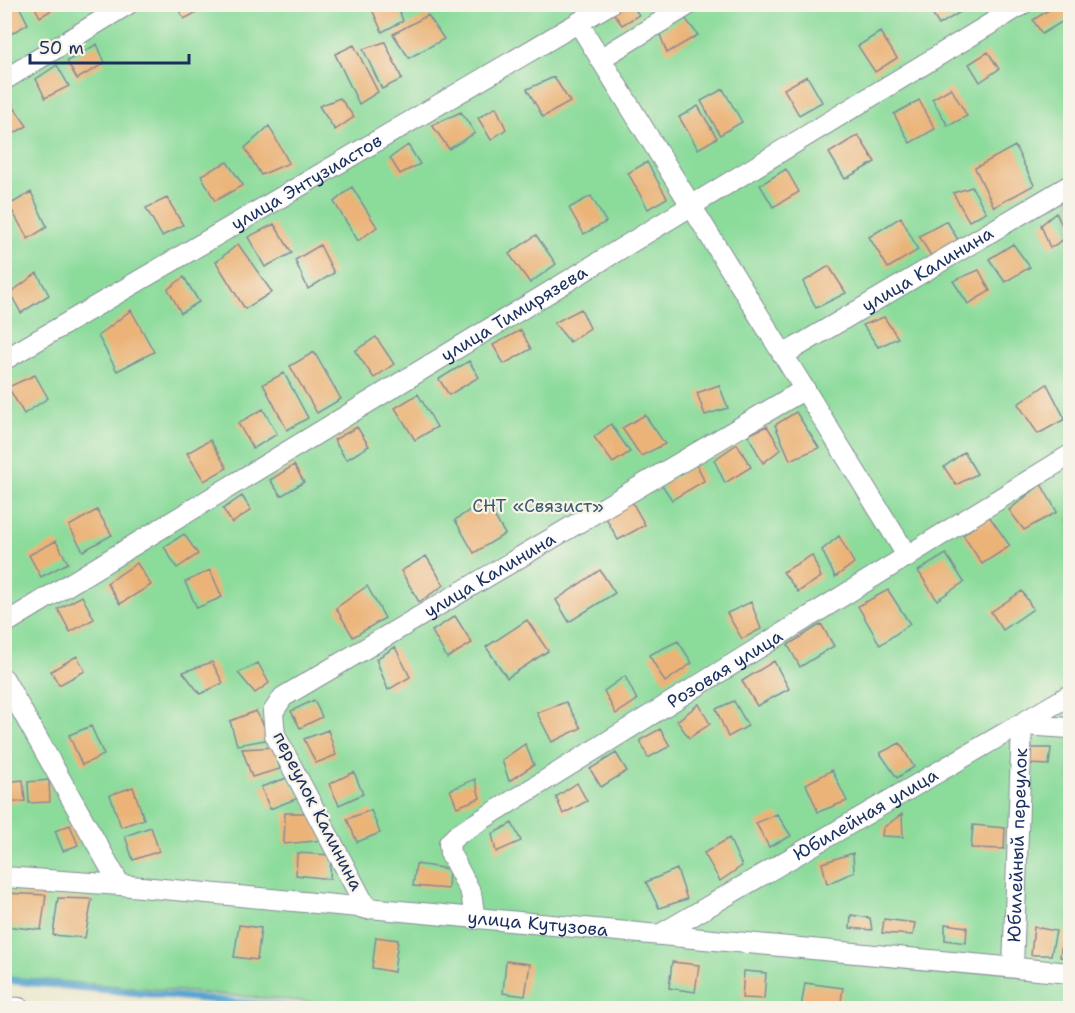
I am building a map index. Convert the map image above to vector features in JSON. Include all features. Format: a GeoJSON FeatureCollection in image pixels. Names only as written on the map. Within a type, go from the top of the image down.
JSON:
{"type":"FeatureCollection","features":[{"type":"Feature","properties":{"kind":"street"},"geometry":{"type":"LineString","coordinates":[[4,80],[128,4]]}},
{"type":"Feature","properties":{"kind":"street","name":"улица Энтузиастов"},"geometry":{"type":"LineString","coordinates":[[4,360],[579,24],[609,4]]}},
{"type":"Feature","properties":{"kind":"street"},"geometry":{"type":"LineString","coordinates":[[600,59],[690,4]]}},
{"type":"Feature","properties":{"kind":"street","name":"улица Тимирязева"},"geometry":{"type":"LineString","coordinates":[[4,624],[1023,4]]}},
{"type":"Feature","properties":{"kind":"street"},"geometry":{"type":"LineString","coordinates":[[579,24],[908,557]]}},
{"type":"Feature","properties":{"kind":"street","name":"улица Калинина"},"geometry":{"type":"LineString","coordinates":[[783,355],[1071,185]]}},
{"type":"Feature","properties":{"kind":"street","name":"улица Калинина"},"geometry":{"type":"LineString","coordinates":[[273,712],[284,697],[805,389]]}},
{"type":"Feature","properties":{"kind":"street","name":"Розовая улица"},"geometry":{"type":"LineString","coordinates":[[475,919],[471,893],[450,853],[449,843],[457,835],[1071,455]]}},
{"type":"Feature","properties":{"kind":"street"},"geometry":{"type":"LineString","coordinates":[[4,679],[120,885]]}},
{"type":"Feature","properties":{"kind":"street","name":"Юбилейная улица"},"geometry":{"type":"LineString","coordinates":[[661,934],[1071,695]]}},
{"type":"Feature","properties":{"kind":"street","name":"переулок Калинина"},"geometry":{"type":"LineString","coordinates":[[273,712],[275,735],[368,909]]}},
{"type":"Feature","properties":{"kind":"street"},"geometry":{"type":"LineString","coordinates":[[1022,725],[1071,728]]}},
{"type":"Feature","properties":{"kind":"street","name":"Юбилейный переулок"},"geometry":{"type":"LineString","coordinates":[[1013,968],[1022,725]]}},
{"type":"Feature","properties":{"kind":"street","name":"улица Кутузова"},"geometry":{"type":"LineString","coordinates":[[4,877],[120,885],[1071,973]]}},
{"type":"Feature","properties":{"kind":"street"},"geometry":{"type":"LineString","coordinates":[[4,1007],[19,1008]]}},
{"type":"Feature","properties":{"kind":"green space","name":"СНТ «Связист»"},"geometry":{"type":"Polygon","coordinates":[[[4,5],[1070,5],[1070,1008],[382,1008],[5,977],[4,5]]]}},
{"type":"Feature","properties":{"kind":"building"},"geometry":{"type":"Polygon","coordinates":[[[11,4],[18,4],[28,24],[4,38],[4,9],[11,4]]]}},
{"type":"Feature","properties":{"kind":"building"},"geometry":{"type":"Polygon","coordinates":[[[33,4],[62,4],[40,17],[33,4]]]}},
{"type":"Feature","properties":{"kind":"building"},"geometry":{"type":"Polygon","coordinates":[[[175,4],[212,4],[184,19],[175,4]]]}},
{"type":"Feature","properties":{"kind":"building"},"geometry":{"type":"Polygon","coordinates":[[[377,4],[397,4],[403,21],[382,32],[371,7],[377,4]]]}},
{"type":"Feature","properties":{"kind":"building"},"geometry":{"type":"Polygon","coordinates":[[[619,4],[631,4],[639,15],[622,25],[612,11],[619,4]]]}},
{"type":"Feature","properties":{"kind":"building"},"geometry":{"type":"Polygon","coordinates":[[[926,4],[958,4],[962,11],[939,25],[926,4]]]}},
{"type":"Feature","properties":{"kind":"building"},"geometry":{"type":"Polygon","coordinates":[[[1058,4],[1062,4],[1070,17],[1042,34],[1033,20],[1058,4]]]}},
{"type":"Feature","properties":{"kind":"building"},"geometry":{"type":"Polygon","coordinates":[[[428,15],[444,39],[409,58],[393,34],[428,15]]]}},
{"type":"Feature","properties":{"kind":"building"},"geometry":{"type":"Polygon","coordinates":[[[685,18],[698,35],[667,53],[659,32],[685,18]]]}},
{"type":"Feature","properties":{"kind":"building"},"geometry":{"type":"Polygon","coordinates":[[[880,32],[897,58],[875,72],[858,46],[880,32]]]}},
{"type":"Feature","properties":{"kind":"building"},"geometry":{"type":"Polygon","coordinates":[[[385,42],[402,79],[382,89],[363,49],[385,42]]]}},
{"type":"Feature","properties":{"kind":"building"},"geometry":{"type":"Polygon","coordinates":[[[97,44],[105,63],[77,79],[67,61],[97,44]]]}},
{"type":"Feature","properties":{"kind":"building"},"geometry":{"type":"Polygon","coordinates":[[[354,45],[378,92],[359,104],[335,54],[354,45]]]}},
{"type":"Feature","properties":{"kind":"building"},"geometry":{"type":"Polygon","coordinates":[[[988,52],[999,69],[980,82],[969,64],[988,52]]]}},
{"type":"Feature","properties":{"kind":"building"},"geometry":{"type":"Polygon","coordinates":[[[57,65],[69,86],[45,98],[36,79],[57,65]]]}},
{"type":"Feature","properties":{"kind":"building"},"geometry":{"type":"Polygon","coordinates":[[[807,76],[822,102],[799,115],[784,89],[807,76]]]}},
{"type":"Feature","properties":{"kind":"building"},"geometry":{"type":"Polygon","coordinates":[[[554,77],[570,102],[543,117],[527,89],[554,77]]]}},
{"type":"Feature","properties":{"kind":"building"},"geometry":{"type":"Polygon","coordinates":[[[951,88],[967,116],[948,126],[932,99],[951,88]]]}},
{"type":"Feature","properties":{"kind":"building"},"geometry":{"type":"Polygon","coordinates":[[[723,89],[742,122],[720,135],[701,101],[723,89]]]}},
{"type":"Feature","properties":{"kind":"building"},"geometry":{"type":"Polygon","coordinates":[[[340,98],[354,117],[335,130],[319,106],[340,98]]]}},
{"type":"Feature","properties":{"kind":"building"},"geometry":{"type":"Polygon","coordinates":[[[9,100],[27,126],[4,139],[4,103],[9,100]]]}},
{"type":"Feature","properties":{"kind":"building"},"geometry":{"type":"Polygon","coordinates":[[[919,100],[935,129],[910,143],[894,114],[919,100]]]}},
{"type":"Feature","properties":{"kind":"building"},"geometry":{"type":"Polygon","coordinates":[[[698,106],[717,138],[698,149],[679,117],[698,106]]]}},
{"type":"Feature","properties":{"kind":"building"},"geometry":{"type":"Polygon","coordinates":[[[496,107],[506,129],[491,140],[478,118],[496,107]]]}},
{"type":"Feature","properties":{"kind":"building"},"geometry":{"type":"Polygon","coordinates":[[[461,112],[475,133],[449,149],[432,125],[461,112]]]}},
{"type":"Feature","properties":{"kind":"building"},"geometry":{"type":"Polygon","coordinates":[[[269,126],[289,163],[261,175],[245,148],[269,126]]]}},
{"type":"Feature","properties":{"kind":"building"},"geometry":{"type":"Polygon","coordinates":[[[858,135],[875,162],[845,179],[829,153],[858,135]]]}},
{"type":"Feature","properties":{"kind":"building"},"geometry":{"type":"Polygon","coordinates":[[[408,145],[420,164],[400,174],[390,158],[408,145]]]}},
{"type":"Feature","properties":{"kind":"building"},"geometry":{"type":"Polygon","coordinates":[[[1015,146],[1034,185],[994,207],[975,168],[1015,146]]]}},
{"type":"Feature","properties":{"kind":"building"},"geometry":{"type":"Polygon","coordinates":[[[227,162],[243,185],[215,201],[201,175],[227,162]]]}},
{"type":"Feature","properties":{"kind":"building"},"geometry":{"type":"Polygon","coordinates":[[[647,162],[667,198],[648,209],[628,173],[647,162]]]}},
{"type":"Feature","properties":{"kind":"building"},"geometry":{"type":"Polygon","coordinates":[[[786,169],[799,192],[773,207],[760,185],[786,169]]]}},
{"type":"Feature","properties":{"kind":"building"},"geometry":{"type":"Polygon","coordinates":[[[352,187],[377,227],[358,241],[334,202],[352,187]]]}},
{"type":"Feature","properties":{"kind":"building"},"geometry":{"type":"Polygon","coordinates":[[[972,187],[986,212],[969,221],[953,193],[972,187]]]}},
{"type":"Feature","properties":{"kind":"building"},"geometry":{"type":"Polygon","coordinates":[[[31,192],[47,227],[28,239],[9,205],[31,192]]]}},
{"type":"Feature","properties":{"kind":"building"},"geometry":{"type":"Polygon","coordinates":[[[591,196],[606,222],[584,234],[569,208],[591,196]]]}},
{"type":"Feature","properties":{"kind":"building"},"geometry":{"type":"Polygon","coordinates":[[[167,198],[183,225],[162,236],[146,208],[167,198]]]}},
{"type":"Feature","properties":{"kind":"building"},"geometry":{"type":"Polygon","coordinates":[[[1056,213],[1068,237],[1050,248],[1041,225],[1056,213]]]}},
{"type":"Feature","properties":{"kind":"building"},"geometry":{"type":"Polygon","coordinates":[[[901,217],[918,250],[888,268],[869,237],[901,217]]]}},
{"type":"Feature","properties":{"kind":"building"},"geometry":{"type":"Polygon","coordinates":[[[947,221],[958,240],[931,256],[919,236],[947,221]]]}},
{"type":"Feature","properties":{"kind":"building"},"geometry":{"type":"Polygon","coordinates":[[[274,224],[292,253],[265,267],[248,237],[274,224]]]}},
{"type":"Feature","properties":{"kind":"building"},"geometry":{"type":"Polygon","coordinates":[[[536,235],[556,264],[530,283],[509,254],[536,235]]]}},
{"type":"Feature","properties":{"kind":"building"},"geometry":{"type":"Polygon","coordinates":[[[238,244],[272,292],[245,309],[216,262],[238,244]]]}},
{"type":"Feature","properties":{"kind":"building"},"geometry":{"type":"Polygon","coordinates":[[[1013,244],[1030,267],[1005,282],[989,259],[1013,244]]]}},
{"type":"Feature","properties":{"kind":"building"},"geometry":{"type":"Polygon","coordinates":[[[320,245],[334,273],[308,289],[295,260],[320,245]]]}},
{"type":"Feature","properties":{"kind":"building"},"geometry":{"type":"Polygon","coordinates":[[[829,266],[846,293],[816,308],[803,282],[829,266]]]}},
{"type":"Feature","properties":{"kind":"building"},"geometry":{"type":"Polygon","coordinates":[[[979,270],[990,291],[968,304],[953,281],[979,270]]]}},
{"type":"Feature","properties":{"kind":"building"},"geometry":{"type":"Polygon","coordinates":[[[37,273],[49,295],[21,313],[10,293],[37,273]]]}},
{"type":"Feature","properties":{"kind":"building"},"geometry":{"type":"Polygon","coordinates":[[[184,277],[199,302],[181,313],[168,289],[184,277]]]}},
{"type":"Feature","properties":{"kind":"building"},"geometry":{"type":"Polygon","coordinates":[[[581,309],[590,328],[570,342],[554,323],[581,309]]]}},
{"type":"Feature","properties":{"kind":"building"},"geometry":{"type":"Polygon","coordinates":[[[131,310],[154,352],[117,371],[98,336],[131,310]]]}},
{"type":"Feature","properties":{"kind":"building"},"geometry":{"type":"Polygon","coordinates":[[[884,317],[898,338],[878,347],[863,325],[884,317]]]}},
{"type":"Feature","properties":{"kind":"building"},"geometry":{"type":"Polygon","coordinates":[[[521,330],[531,349],[504,364],[493,345],[521,330]]]}},
{"type":"Feature","properties":{"kind":"building"},"geometry":{"type":"Polygon","coordinates":[[[376,337],[394,364],[374,378],[355,351],[376,337]]]}},
{"type":"Feature","properties":{"kind":"building"},"geometry":{"type":"Polygon","coordinates":[[[314,352],[341,399],[317,413],[290,366],[314,352]]]}},
{"type":"Feature","properties":{"kind":"building"},"geometry":{"type":"Polygon","coordinates":[[[469,361],[479,377],[449,395],[439,379],[469,361]]]}},
{"type":"Feature","properties":{"kind":"building"},"geometry":{"type":"Polygon","coordinates":[[[284,373],[308,418],[287,430],[263,384],[284,373]]]}},
{"type":"Feature","properties":{"kind":"building"},"geometry":{"type":"Polygon","coordinates":[[[35,375],[48,398],[24,414],[8,387],[35,375]]]}},
{"type":"Feature","properties":{"kind":"building"},"geometry":{"type":"Polygon","coordinates":[[[1047,384],[1065,419],[1038,434],[1018,404],[1047,384]]]}},
{"type":"Feature","properties":{"kind":"building"},"geometry":{"type":"Polygon","coordinates":[[[719,385],[728,408],[705,415],[697,393],[719,385]]]}},
{"type":"Feature","properties":{"kind":"building"},"geometry":{"type":"Polygon","coordinates":[[[418,394],[437,427],[415,440],[395,408],[418,394]]]}},
{"type":"Feature","properties":{"kind":"building"},"geometry":{"type":"Polygon","coordinates":[[[263,409],[277,434],[253,449],[238,423],[263,409]]]}},
{"type":"Feature","properties":{"kind":"building"},"geometry":{"type":"Polygon","coordinates":[[[796,412],[819,448],[790,460],[775,425],[796,412]]]}},
{"type":"Feature","properties":{"kind":"building"},"geometry":{"type":"Polygon","coordinates":[[[645,415],[665,444],[641,456],[622,428],[645,415]]]}},
{"type":"Feature","properties":{"kind":"building"},"geometry":{"type":"Polygon","coordinates":[[[611,424],[630,452],[613,463],[594,437],[611,424]]]}},
{"type":"Feature","properties":{"kind":"building"},"geometry":{"type":"Polygon","coordinates":[[[767,426],[781,449],[763,463],[748,435],[767,426]]]}},
{"type":"Feature","properties":{"kind":"building"},"geometry":{"type":"Polygon","coordinates":[[[357,427],[369,446],[346,460],[334,440],[357,427]]]}},
{"type":"Feature","properties":{"kind":"building"},"geometry":{"type":"Polygon","coordinates":[[[210,440],[227,468],[204,481],[187,453],[210,440]]]}},
{"type":"Feature","properties":{"kind":"building"},"geometry":{"type":"Polygon","coordinates":[[[737,444],[751,467],[725,483],[714,460],[737,444]]]}},
{"type":"Feature","properties":{"kind":"building"},"geometry":{"type":"Polygon","coordinates":[[[964,452],[977,474],[956,485],[944,467],[964,452]]]}},
{"type":"Feature","properties":{"kind":"building"},"geometry":{"type":"Polygon","coordinates":[[[697,464],[704,481],[672,500],[662,485],[697,464]]]}},
{"type":"Feature","properties":{"kind":"building"},"geometry":{"type":"Polygon","coordinates":[[[294,465],[304,482],[281,496],[270,480],[294,465]]]}},
{"type":"Feature","properties":{"kind":"building"},"geometry":{"type":"Polygon","coordinates":[[[1041,484],[1057,512],[1024,530],[1009,510],[1041,484]]]}},
{"type":"Feature","properties":{"kind":"building"},"geometry":{"type":"Polygon","coordinates":[[[242,496],[251,510],[232,523],[223,509],[242,496]]]}},
{"type":"Feature","properties":{"kind":"building"},"geometry":{"type":"Polygon","coordinates":[[[485,500],[505,534],[474,553],[455,520],[485,500]]]}},
{"type":"Feature","properties":{"kind":"building"},"geometry":{"type":"Polygon","coordinates":[[[631,500],[645,525],[618,540],[606,518],[631,500]]]}},
{"type":"Feature","properties":{"kind":"building"},"geometry":{"type":"Polygon","coordinates":[[[97,510],[112,535],[83,551],[69,526],[97,510]]]}},
{"type":"Feature","properties":{"kind":"building"},"geometry":{"type":"Polygon","coordinates":[[[989,516],[1010,546],[982,564],[963,535],[989,516]]]}},
{"type":"Feature","properties":{"kind":"building"},"geometry":{"type":"Polygon","coordinates":[[[184,534],[198,554],[177,568],[164,547],[184,534]]]}},
{"type":"Feature","properties":{"kind":"building"},"geometry":{"type":"Polygon","coordinates":[[[839,536],[854,563],[835,577],[822,550],[839,536]]]}},
{"type":"Feature","properties":{"kind":"building"},"geometry":{"type":"Polygon","coordinates":[[[56,541],[68,563],[41,577],[29,555],[56,541]]]}},
{"type":"Feature","properties":{"kind":"building"},"geometry":{"type":"Polygon","coordinates":[[[946,554],[964,582],[937,600],[918,571],[946,554]]]}},
{"type":"Feature","properties":{"kind":"building"},"geometry":{"type":"Polygon","coordinates":[[[812,555],[821,577],[798,592],[783,572],[812,555]]]}},
{"type":"Feature","properties":{"kind":"building"},"geometry":{"type":"Polygon","coordinates":[[[426,556],[444,585],[419,602],[401,571],[426,556]]]}},
{"type":"Feature","properties":{"kind":"building"},"geometry":{"type":"Polygon","coordinates":[[[137,563],[151,585],[120,604],[107,583],[137,563]]]}},
{"type":"Feature","properties":{"kind":"building"},"geometry":{"type":"Polygon","coordinates":[[[210,570],[222,597],[197,608],[185,582],[210,570]]]}},
{"type":"Feature","properties":{"kind":"building"},"geometry":{"type":"Polygon","coordinates":[[[600,570],[615,593],[569,622],[556,600],[600,570]]]}},
{"type":"Feature","properties":{"kind":"building"},"geometry":{"type":"Polygon","coordinates":[[[367,586],[385,618],[353,637],[336,608],[367,586]]]}},
{"type":"Feature","properties":{"kind":"building"},"geometry":{"type":"Polygon","coordinates":[[[888,590],[910,624],[880,645],[858,606],[888,590]]]}},
{"type":"Feature","properties":{"kind":"building"},"geometry":{"type":"Polygon","coordinates":[[[1022,591],[1033,609],[1003,630],[991,612],[1022,591]]]}},
{"type":"Feature","properties":{"kind":"building"},"geometry":{"type":"Polygon","coordinates":[[[82,596],[94,619],[70,632],[58,609],[82,596]]]}},
{"type":"Feature","properties":{"kind":"building"},"geometry":{"type":"Polygon","coordinates":[[[751,602],[761,629],[742,639],[727,613],[751,602]]]}},
{"type":"Feature","properties":{"kind":"building"},"geometry":{"type":"Polygon","coordinates":[[[455,616],[472,643],[447,658],[432,631],[455,616]]]}},
{"type":"Feature","properties":{"kind":"building"},"geometry":{"type":"Polygon","coordinates":[[[527,620],[548,651],[507,678],[486,647],[527,620]]]}},
{"type":"Feature","properties":{"kind":"building"},"geometry":{"type":"Polygon","coordinates":[[[821,624],[834,646],[800,667],[788,645],[821,624]]]}},
{"type":"Feature","properties":{"kind":"building"},"geometry":{"type":"Polygon","coordinates":[[[678,641],[692,663],[665,682],[649,655],[678,641]]]}},
{"type":"Feature","properties":{"kind":"building"},"geometry":{"type":"Polygon","coordinates":[[[395,647],[410,677],[388,690],[376,659],[395,647]]]}},
{"type":"Feature","properties":{"kind":"building"},"geometry":{"type":"Polygon","coordinates":[[[77,656],[85,671],[59,685],[51,671],[77,656]]]}},
{"type":"Feature","properties":{"kind":"building"},"geometry":{"type":"Polygon","coordinates":[[[774,661],[789,689],[757,706],[742,681],[774,661]]]}},
{"type":"Feature","properties":{"kind":"building"},"geometry":{"type":"Polygon","coordinates":[[[212,662],[223,683],[200,694],[183,672],[212,662]]]}},
{"type":"Feature","properties":{"kind":"building"},"geometry":{"type":"Polygon","coordinates":[[[258,663],[269,683],[255,693],[238,673],[258,663]]]}},
{"type":"Feature","properties":{"kind":"building"},"geometry":{"type":"Polygon","coordinates":[[[625,676],[637,700],[616,714],[604,691],[625,676]]]}},
{"type":"Feature","properties":{"kind":"building"},"geometry":{"type":"Polygon","coordinates":[[[314,700],[322,717],[300,728],[291,711],[314,700]]]}},
{"type":"Feature","properties":{"kind":"building"},"geometry":{"type":"Polygon","coordinates":[[[734,701],[748,726],[728,737],[716,709],[734,701]]]}},
{"type":"Feature","properties":{"kind":"building"},"geometry":{"type":"Polygon","coordinates":[[[566,702],[581,728],[552,742],[537,713],[566,702]]]}},
{"type":"Feature","properties":{"kind":"building"},"geometry":{"type":"Polygon","coordinates":[[[699,704],[710,724],[689,738],[677,721],[699,704]]]}},
{"type":"Feature","properties":{"kind":"building"},"geometry":{"type":"Polygon","coordinates":[[[256,711],[271,739],[237,745],[230,721],[256,711]]]}},
{"type":"Feature","properties":{"kind":"building"},"geometry":{"type":"Polygon","coordinates":[[[91,726],[104,755],[82,765],[69,735],[91,726]]]}},
{"type":"Feature","properties":{"kind":"building"},"geometry":{"type":"Polygon","coordinates":[[[660,729],[670,746],[648,758],[640,740],[660,729]]]}},
{"type":"Feature","properties":{"kind":"building"},"geometry":{"type":"Polygon","coordinates":[[[328,730],[336,755],[316,763],[304,739],[328,730]]]}},
{"type":"Feature","properties":{"kind":"building"},"geometry":{"type":"Polygon","coordinates":[[[900,743],[914,767],[897,778],[880,753],[900,743]]]}},
{"type":"Feature","properties":{"kind":"building"},"geometry":{"type":"Polygon","coordinates":[[[525,744],[534,765],[509,781],[502,760],[525,744]]]}},
{"type":"Feature","properties":{"kind":"building"},"geometry":{"type":"Polygon","coordinates":[[[275,747],[280,769],[252,777],[242,749],[275,747]]]}},
{"type":"Feature","properties":{"kind":"building"},"geometry":{"type":"Polygon","coordinates":[[[1029,748],[1051,748],[1049,765],[1028,764],[1029,748]]]}},
{"type":"Feature","properties":{"kind":"building"},"geometry":{"type":"Polygon","coordinates":[[[616,753],[627,771],[601,787],[590,769],[616,753]]]}},
{"type":"Feature","properties":{"kind":"building"},"geometry":{"type":"Polygon","coordinates":[[[832,770],[847,801],[818,812],[806,784],[832,770]]]}},
{"type":"Feature","properties":{"kind":"building"},"geometry":{"type":"Polygon","coordinates":[[[354,772],[363,794],[339,805],[329,784],[354,772]]]}},
{"type":"Feature","properties":{"kind":"building"},"geometry":{"type":"Polygon","coordinates":[[[287,778],[301,797],[270,809],[261,787],[287,778]]]}},
{"type":"Feature","properties":{"kind":"building"},"geometry":{"type":"Polygon","coordinates":[[[475,779],[480,798],[457,807],[450,790],[475,779]]]}},
{"type":"Feature","properties":{"kind":"building"},"geometry":{"type":"Polygon","coordinates":[[[23,780],[25,801],[6,803],[4,782],[23,780]]]}},
{"type":"Feature","properties":{"kind":"building"},"geometry":{"type":"Polygon","coordinates":[[[49,780],[50,802],[29,803],[28,782],[49,780]]]}},
{"type":"Feature","properties":{"kind":"building"},"geometry":{"type":"Polygon","coordinates":[[[577,783],[587,801],[563,814],[556,797],[577,783]]]}},
{"type":"Feature","properties":{"kind":"building"},"geometry":{"type":"Polygon","coordinates":[[[133,787],[144,819],[121,827],[110,795],[133,787]]]}},
{"type":"Feature","properties":{"kind":"building"},"geometry":{"type":"Polygon","coordinates":[[[371,810],[380,833],[357,842],[347,819],[371,810]]]}},
{"type":"Feature","properties":{"kind":"building"},"geometry":{"type":"Polygon","coordinates":[[[285,813],[311,813],[325,840],[284,844],[285,813]]]}},
{"type":"Feature","properties":{"kind":"building"},"geometry":{"type":"Polygon","coordinates":[[[777,814],[791,836],[769,847],[756,823],[777,814]]]}},
{"type":"Feature","properties":{"kind":"building"},"geometry":{"type":"Polygon","coordinates":[[[902,814],[903,837],[882,836],[883,828],[902,814]]]}},
{"type":"Feature","properties":{"kind":"building"},"geometry":{"type":"Polygon","coordinates":[[[512,823],[521,841],[496,852],[492,834],[512,823]]]}},
{"type":"Feature","properties":{"kind":"building"},"geometry":{"type":"Polygon","coordinates":[[[70,825],[78,845],[63,851],[55,831],[70,825]]]}},
{"type":"Feature","properties":{"kind":"building"},"geometry":{"type":"Polygon","coordinates":[[[973,825],[1005,828],[1004,849],[971,848],[973,825]]]}},
{"type":"Feature","properties":{"kind":"building"},"geometry":{"type":"Polygon","coordinates":[[[151,827],[159,851],[133,860],[125,836],[151,827]]]}},
{"type":"Feature","properties":{"kind":"building"},"geometry":{"type":"Polygon","coordinates":[[[729,838],[742,866],[720,881],[704,853],[729,838]]]}},
{"type":"Feature","properties":{"kind":"building"},"geometry":{"type":"Polygon","coordinates":[[[297,853],[331,855],[330,879],[296,875],[297,853]]]}},
{"type":"Feature","properties":{"kind":"building"},"geometry":{"type":"Polygon","coordinates":[[[853,853],[854,872],[827,884],[822,863],[853,853]]]}},
{"type":"Feature","properties":{"kind":"building"},"geometry":{"type":"Polygon","coordinates":[[[416,864],[449,869],[448,889],[413,886],[416,864]]]}},
{"type":"Feature","properties":{"kind":"building"},"geometry":{"type":"Polygon","coordinates":[[[677,869],[687,899],[659,908],[646,882],[677,869]]]}},
{"type":"Feature","properties":{"kind":"building"},"geometry":{"type":"Polygon","coordinates":[[[4,893],[46,895],[41,930],[4,926],[4,893]]]}},
{"type":"Feature","properties":{"kind":"building"},"geometry":{"type":"Polygon","coordinates":[[[58,898],[92,899],[85,938],[53,935],[58,898]]]}},
{"type":"Feature","properties":{"kind":"building"},"geometry":{"type":"Polygon","coordinates":[[[851,915],[870,918],[872,930],[850,928],[851,915]]]}},
{"type":"Feature","properties":{"kind":"building"},"geometry":{"type":"Polygon","coordinates":[[[884,919],[915,923],[913,935],[882,933],[884,919]]]}},
{"type":"Feature","properties":{"kind":"building"},"geometry":{"type":"Polygon","coordinates":[[[945,924],[967,927],[966,943],[945,940],[945,924]]]}},
{"type":"Feature","properties":{"kind":"building"},"geometry":{"type":"Polygon","coordinates":[[[239,925],[261,928],[257,960],[234,957],[239,925]]]}},
{"type":"Feature","properties":{"kind":"building"},"geometry":{"type":"Polygon","coordinates":[[[1034,927],[1056,931],[1051,955],[1031,955],[1034,927]]]}},
{"type":"Feature","properties":{"kind":"building"},"geometry":{"type":"Polygon","coordinates":[[[1063,932],[1070,933],[1070,958],[1060,957],[1063,932]]]}},
{"type":"Feature","properties":{"kind":"building"},"geometry":{"type":"Polygon","coordinates":[[[376,937],[398,940],[394,972],[372,968],[376,937]]]}},
{"type":"Feature","properties":{"kind":"building"},"geometry":{"type":"Polygon","coordinates":[[[506,961],[530,964],[525,996],[503,993],[506,961]]]}},
{"type":"Feature","properties":{"kind":"building"},"geometry":{"type":"Polygon","coordinates":[[[672,962],[699,965],[695,992],[669,988],[672,962]]]}},
{"type":"Feature","properties":{"kind":"building"},"geometry":{"type":"Polygon","coordinates":[[[744,971],[766,973],[764,999],[742,998],[744,971]]]}},
{"type":"Feature","properties":{"kind":"building"},"geometry":{"type":"Polygon","coordinates":[[[805,983],[843,988],[840,1008],[801,1008],[805,983]]]}},
{"type":"Feature","properties":{"kind":"waterway"},"geometry":{"type":"LineString","coordinates":[[4,980],[298,1008]]}}]}
